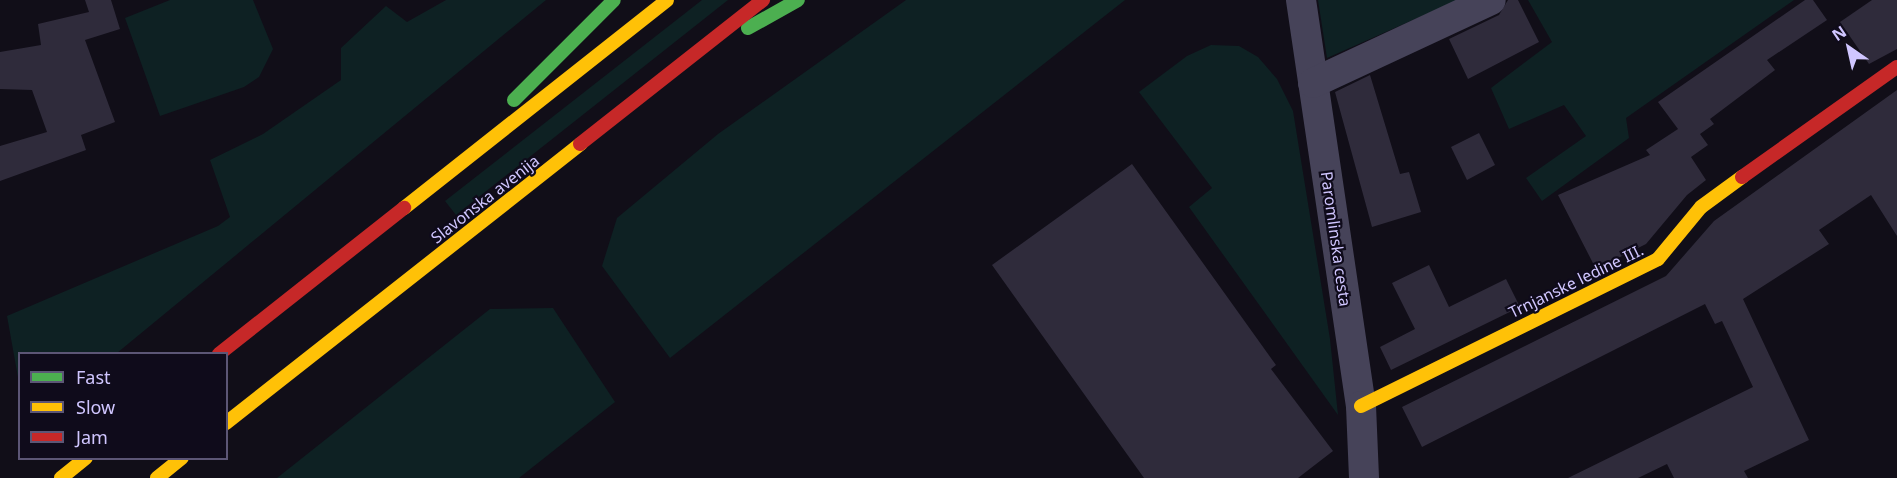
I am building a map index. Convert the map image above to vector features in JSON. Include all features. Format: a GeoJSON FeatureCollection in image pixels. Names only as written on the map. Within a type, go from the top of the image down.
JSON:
{"type":"FeatureCollection","features":[{"type":"Feature","properties":{"kind":"main road"},"geometry":{"type":"LineString","coordinates":[[465,160],[566,44],[614,0]]}},
{"type":"Feature","properties":{"kind":"main road"},"geometry":{"type":"LineString","coordinates":[[222,352],[667,0]]}},
{"type":"Feature","properties":{"kind":"main road","name":"Slavonska avenija"},"geometry":{"type":"LineString","coordinates":[[228,421],[764,0]]}},
{"type":"Feature","properties":{"kind":"main road"},"geometry":{"type":"LineString","coordinates":[[688,60],[798,0]]}},
{"type":"Feature","properties":{"kind":"main road","name":"Trnjanske ledine III."},"geometry":{"type":"LineString","coordinates":[[1361,405],[1658,259],[1701,207],[1897,68]]}},
{"type":"Feature","properties":{"kind":"main road"},"geometry":{"type":"LineString","coordinates":[[61,478],[85,460]]}},
{"type":"Feature","properties":{"kind":"main road"},"geometry":{"type":"LineString","coordinates":[[157,478],[181,460]]}},
{"type":"Feature","properties":{"kind":"street","name":"Paromlinska cesta"},"geometry":{"type":"LineString","coordinates":[[1301,0],[1361,405],[1364,478]]}},
{"type":"Feature","properties":{"kind":"street"},"geometry":{"type":"LineString","coordinates":[[1313,83],[1491,0]]}},
{"type":"Feature","properties":{"kind":"shaded area"},"geometry":{"type":"Polygon","coordinates":[[[170,0],[253,0],[273,49],[259,77],[244,87],[160,116],[125,18],[170,0]]]}},
{"type":"Feature","properties":{"kind":"shaded area"},"geometry":{"type":"Polygon","coordinates":[[[446,0],[546,0],[118,352],[18,352],[18,377],[7,316],[218,226],[230,217],[210,160],[263,134],[341,80],[341,48],[386,6],[407,22],[446,0]]]}},
{"type":"Feature","properties":{"kind":"shaded area"},"geometry":{"type":"Polygon","coordinates":[[[702,0],[728,0],[456,215],[445,201],[702,0]]]}},
{"type":"Feature","properties":{"kind":"shaded area"},"geometry":{"type":"Polygon","coordinates":[[[906,0],[1125,0],[670,358],[602,266],[617,218],[718,134],[906,0]]]}},
{"type":"Feature","properties":{"kind":"shaded area"},"geometry":{"type":"Polygon","coordinates":[[[1318,0],[1458,0],[1327,58],[1318,0]]]}},
{"type":"Feature","properties":{"kind":"shaded area"},"geometry":{"type":"Polygon","coordinates":[[[1528,0],[1794,0],[1626,118],[1629,138],[1542,201],[1526,178],[1586,136],[1564,105],[1509,129],[1491,88],[1552,42],[1528,0]]]}},
{"type":"Feature","properties":{"kind":"shaded area"},"geometry":{"type":"Polygon","coordinates":[[[1211,45],[1239,46],[1258,57],[1277,79],[1293,111],[1330,339],[1338,415],[1189,207],[1212,188],[1139,92],[1187,56],[1211,45]]]}},
{"type":"Feature","properties":{"kind":"shaded area"},"geometry":{"type":"Polygon","coordinates":[[[553,308],[615,402],[519,478],[277,478],[490,309],[553,308]]]}},
{"type":"Feature","properties":{"kind":"building"},"geometry":{"type":"Polygon","coordinates":[[[85,0],[111,0],[120,29],[85,40],[115,122],[81,135],[86,150],[0,181],[0,146],[47,132],[32,90],[0,89],[0,52],[41,45],[38,24],[89,12],[85,0]]]}},
{"type":"Feature","properties":{"kind":"building"},"geometry":{"type":"Polygon","coordinates":[[[1508,0],[1518,0],[1539,42],[1468,79],[1449,39],[1499,15],[1508,0]]]}},
{"type":"Feature","properties":{"kind":"building"},"geometry":{"type":"Polygon","coordinates":[[[1805,0],[1813,0],[1827,20],[1767,60],[1775,70],[1710,119],[1714,124],[1700,134],[1708,145],[1691,157],[1706,180],[1687,195],[1646,244],[1596,269],[1558,195],[1650,155],[1646,150],[1678,129],[1658,102],[1805,0]]]}},
{"type":"Feature","properties":{"kind":"building"},"geometry":{"type":"Polygon","coordinates":[[[1872,0],[1897,0],[1897,49],[1869,64],[1840,22],[1872,0]]]}},
{"type":"Feature","properties":{"kind":"building"},"geometry":{"type":"Polygon","coordinates":[[[1370,75],[1400,174],[1409,172],[1421,212],[1372,227],[1335,92],[1370,75]]]}},
{"type":"Feature","properties":{"kind":"building"},"geometry":{"type":"Polygon","coordinates":[[[1897,90],[1897,236],[1871,195],[1819,230],[1829,244],[1743,299],[1809,440],[1744,471],[1748,478],[1674,478],[1667,464],[1638,478],[1568,478],[1753,387],[1722,321],[1715,324],[1705,304],[1422,447],[1402,407],[1666,276],[1714,221],[1897,90]]]}},
{"type":"Feature","properties":{"kind":"building"},"geometry":{"type":"Polygon","coordinates":[[[1479,133],[1495,165],[1467,180],[1451,147],[1479,133]]]}},
{"type":"Feature","properties":{"kind":"building"},"geometry":{"type":"Polygon","coordinates":[[[1132,164],[1276,365],[1271,369],[1333,451],[1298,478],[1144,478],[992,265],[1132,164]]]}},
{"type":"Feature","properties":{"kind":"building"},"geometry":{"type":"Polygon","coordinates":[[[1429,265],[1449,307],[1506,279],[1520,307],[1391,370],[1380,347],[1415,329],[1392,283],[1429,265]]]}},
{"type":"Feature","properties":{"kind":"traffic: fast"},"geometry":{"type":"LineString","coordinates":[[514,100],[614,0]]}},
{"type":"Feature","properties":{"kind":"traffic: fast"},"geometry":{"type":"LineString","coordinates":[[748,28],[798,0]]}},
{"type":"Feature","properties":{"kind":"traffic: slow"},"geometry":{"type":"LineString","coordinates":[[404,208],[667,0]]}},
{"type":"Feature","properties":{"kind":"traffic: slow"},"geometry":{"type":"LineString","coordinates":[[228,421],[580,144]]}},
{"type":"Feature","properties":{"kind":"traffic: slow"},"geometry":{"type":"LineString","coordinates":[[1361,406],[1658,259],[1701,207],[1742,177]]}},
{"type":"Feature","properties":{"kind":"traffic: slow"},"geometry":{"type":"LineString","coordinates":[[61,478],[84,460]]}},
{"type":"Feature","properties":{"kind":"traffic: slow"},"geometry":{"type":"LineString","coordinates":[[157,478],[180,460]]}},
{"type":"Feature","properties":{"kind":"traffic: jam"},"geometry":{"type":"LineString","coordinates":[[580,144],[763,0]]}},
{"type":"Feature","properties":{"kind":"traffic: jam"},"geometry":{"type":"LineString","coordinates":[[1742,177],[1897,67]]}},
{"type":"Feature","properties":{"kind":"traffic: jam"},"geometry":{"type":"LineString","coordinates":[[222,352],[404,208]]}}]}
